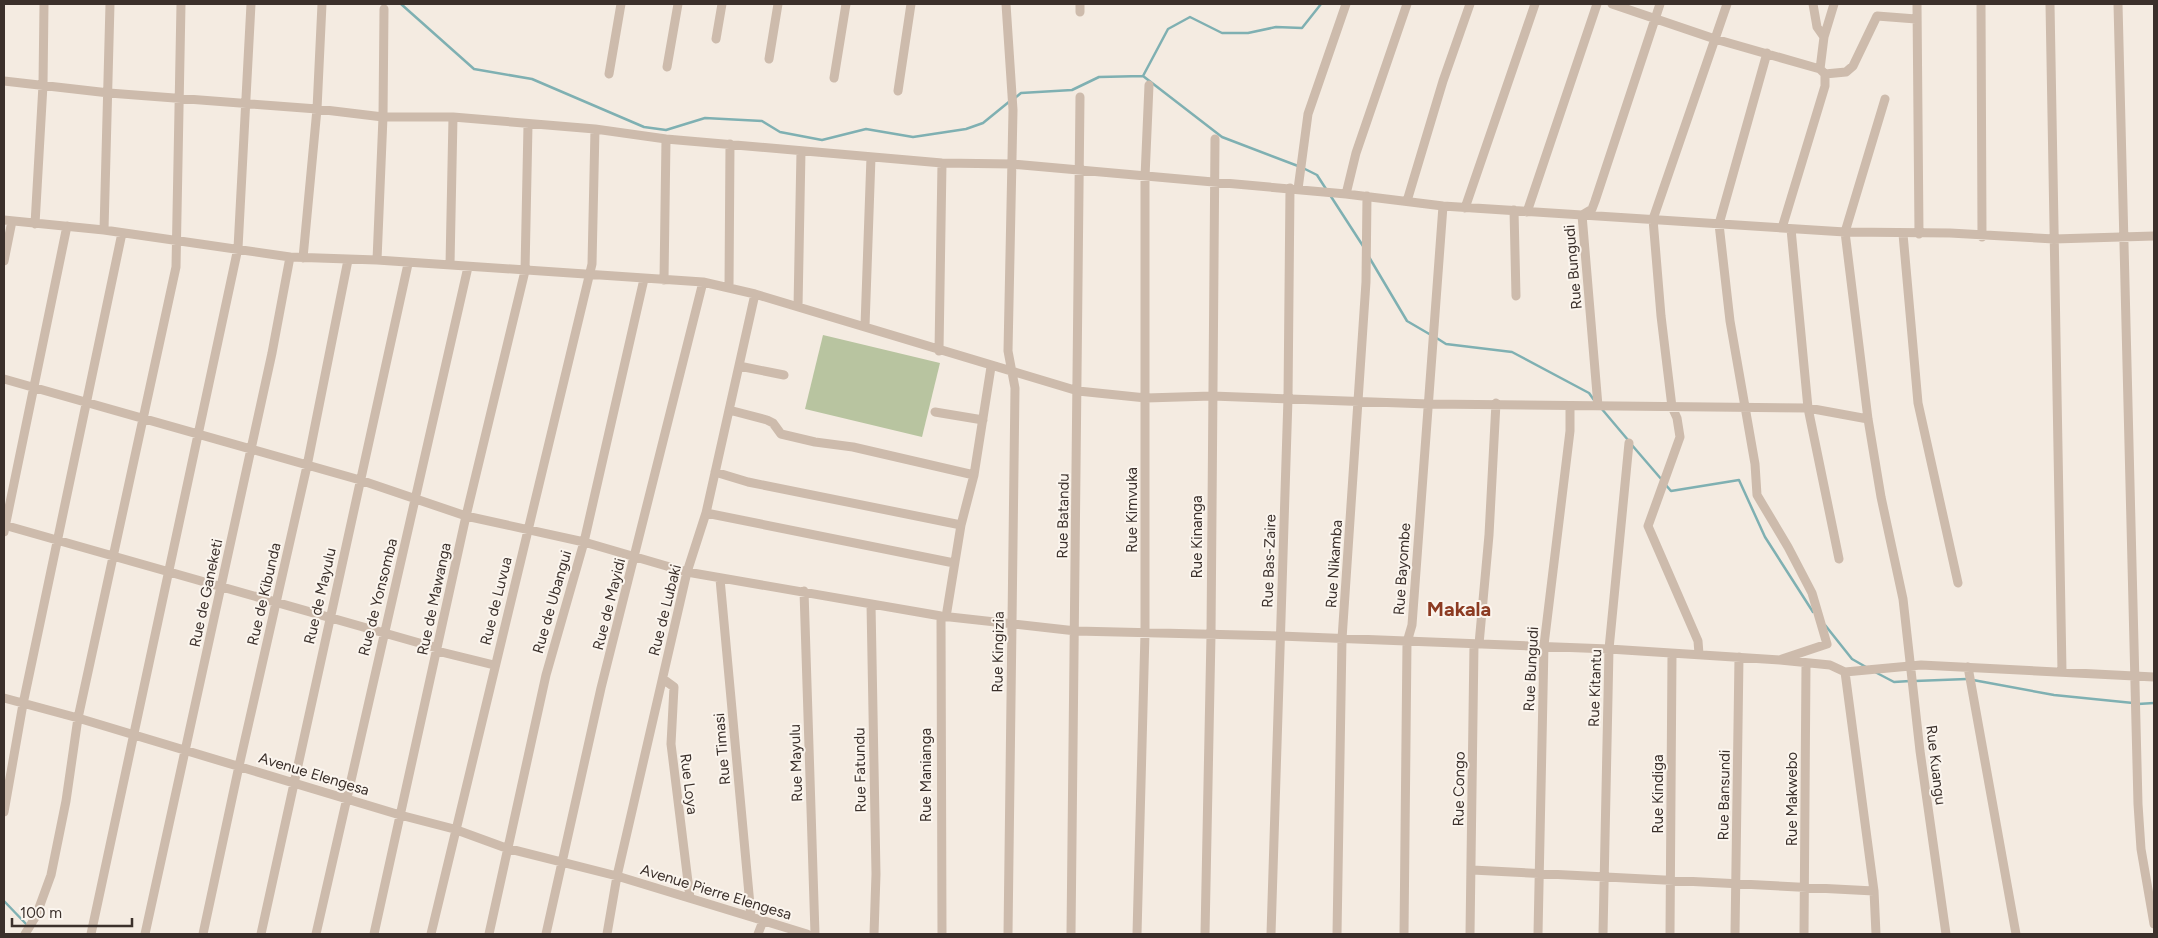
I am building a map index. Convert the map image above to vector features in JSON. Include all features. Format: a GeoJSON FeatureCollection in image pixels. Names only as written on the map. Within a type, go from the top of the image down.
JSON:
{"type":"FeatureCollection","features":[{"type":"Feature","properties":{"kind":"street"},"geometry":{"type":"LineString","coordinates":[[35,224],[43,86],[44,4]]}},
{"type":"Feature","properties":{"kind":"street"},"geometry":{"type":"LineString","coordinates":[[104,230],[110,4]]}},
{"type":"Feature","properties":{"kind":"street"},"geometry":{"type":"LineString","coordinates":[[25,934],[36,916],[51,875],[66,801],[78,718],[176,267],[181,4]]}},
{"type":"Feature","properties":{"kind":"street"},"geometry":{"type":"LineString","coordinates":[[91,934],[134,736],[167,571],[238,248],[251,4]]}},
{"type":"Feature","properties":{"kind":"street"},"geometry":{"type":"LineString","coordinates":[[303,258],[317,109],[322,4]]}},
{"type":"Feature","properties":{"kind":"street"},"geometry":{"type":"LineString","coordinates":[[609,74],[621,4]]}},
{"type":"Feature","properties":{"kind":"street"},"geometry":{"type":"LineString","coordinates":[[667,67],[678,4]]}},
{"type":"Feature","properties":{"kind":"street"},"geometry":{"type":"LineString","coordinates":[[716,39],[722,4]]}},
{"type":"Feature","properties":{"kind":"street"},"geometry":{"type":"LineString","coordinates":[[769,59],[778,4]]}},
{"type":"Feature","properties":{"kind":"street"},"geometry":{"type":"LineString","coordinates":[[834,78],[846,4]]}},
{"type":"Feature","properties":{"kind":"street"},"geometry":{"type":"LineString","coordinates":[[898,91],[911,4]]}},
{"type":"Feature","properties":{"kind":"street","name":"Rue Kingizia"},"geometry":{"type":"LineString","coordinates":[[1006,4],[1013,110],[1008,351],[1015,388],[1008,934]]}},
{"type":"Feature","properties":{"kind":"street","name":"Rue Bas-Zaire"},"geometry":{"type":"LineString","coordinates":[[1271,934],[1294,189],[1308,114],[1346,4]]}},
{"type":"Feature","properties":{"kind":"street"},"geometry":{"type":"LineString","coordinates":[[1346,194],[1356,153],[1407,4]]}},
{"type":"Feature","properties":{"kind":"street"},"geometry":{"type":"LineString","coordinates":[[1407,201],[1443,81],[1470,4]]}},
{"type":"Feature","properties":{"kind":"street"},"geometry":{"type":"LineString","coordinates":[[1465,208],[1535,4]]}},
{"type":"Feature","properties":{"kind":"street"},"geometry":{"type":"LineString","coordinates":[[1527,212],[1597,4]]}},
{"type":"Feature","properties":{"kind":"street"},"geometry":{"type":"LineString","coordinates":[[1612,4],[1715,39],[1767,53],[1823,72],[1846,72],[1853,66],[1876,16],[1916,19]]}},
{"type":"Feature","properties":{"kind":"street"},"geometry":{"type":"LineString","coordinates":[[1582,215],[1592,208],[1595,201],[1660,4]]}},
{"type":"Feature","properties":{"kind":"street"},"geometry":{"type":"LineString","coordinates":[[1699,654],[1698,641],[1648,526],[1680,437],[1677,418],[1672,407],[1653,219],[1727,4]]}},
{"type":"Feature","properties":{"kind":"street"},"geometry":{"type":"LineString","coordinates":[[1813,4],[1817,27],[1824,37]]}},
{"type":"Feature","properties":{"kind":"street"},"geometry":{"type":"LineString","coordinates":[[1834,4],[1824,37],[1823,72],[1825,86],[1787,228],[1808,408],[1839,559]]}},
{"type":"Feature","properties":{"kind":"street"},"geometry":{"type":"LineString","coordinates":[[1916,4],[1920,234]]}},
{"type":"Feature","properties":{"kind":"street"},"geometry":{"type":"LineString","coordinates":[[1982,4],[1982,237]]}},
{"type":"Feature","properties":{"kind":"street"},"geometry":{"type":"LineString","coordinates":[[2050,4],[2062,671]]}},
{"type":"Feature","properties":{"kind":"street"},"geometry":{"type":"LineString","coordinates":[[2118,4],[2141,849],[2154,924]]}},
{"type":"Feature","properties":{"kind":"street"},"geometry":{"type":"LineString","coordinates":[[377,260],[383,117],[384,9]]}},
{"type":"Feature","properties":{"kind":"street"},"geometry":{"type":"LineString","coordinates":[[1767,53],[1719,224],[1730,321],[1755,464],[1757,495],[1788,547],[1812,593],[1827,644],[1780,660]]}},
{"type":"Feature","properties":{"kind":"street"},"geometry":{"type":"LineString","coordinates":[[4,82],[245,105],[317,109],[383,117],[453,118],[595,129],[666,139],[942,163],[1012,164],[1080,172],[1367,196],[1465,208],[1844,232],[2054,239],[2154,236]]}},
{"type":"Feature","properties":{"kind":"street","name":"Rue Kimvuka"},"geometry":{"type":"LineString","coordinates":[[1137,934],[1145,633],[1145,177],[1149,85]]}},
{"type":"Feature","properties":{"kind":"street","name":"Rue Batandu"},"geometry":{"type":"LineString","coordinates":[[1071,934],[1076,631],[1080,97]]}},
{"type":"Feature","properties":{"kind":"street"},"geometry":{"type":"LineString","coordinates":[[1844,232],[1885,99]]}},
{"type":"Feature","properties":{"kind":"street"},"geometry":{"type":"LineString","coordinates":[[450,265],[453,118]]}},
{"type":"Feature","properties":{"kind":"street","name":"Rue de Mawanga"},"geometry":{"type":"LineString","coordinates":[[374,934],[466,516],[525,271],[528,125]]}},
{"type":"Feature","properties":{"kind":"street","name":"Rue de Luvua"},"geometry":{"type":"LineString","coordinates":[[431,934],[454,829],[589,275],[593,254],[595,129]]}},
{"type":"Feature","properties":{"kind":"street"},"geometry":{"type":"LineString","coordinates":[[664,280],[666,139]]}},
{"type":"Feature","properties":{"kind":"street","name":"Rue Kinanga"},"geometry":{"type":"LineString","coordinates":[[1205,934],[1211,635],[1215,139]]}},
{"type":"Feature","properties":{"kind":"street"},"geometry":{"type":"LineString","coordinates":[[729,287],[730,144]]}},
{"type":"Feature","properties":{"kind":"street"},"geometry":{"type":"LineString","coordinates":[[798,308],[801,151]]}},
{"type":"Feature","properties":{"kind":"street"},"geometry":{"type":"LineString","coordinates":[[865,326],[871,157]]}},
{"type":"Feature","properties":{"kind":"street"},"geometry":{"type":"LineString","coordinates":[[939,351],[942,163]]}},
{"type":"Feature","properties":{"kind":"street","name":"Rue Nikamba"},"geometry":{"type":"LineString","coordinates":[[1337,934],[1342,639],[1366,282],[1367,196]]}},
{"type":"Feature","properties":{"kind":"street","name":"Rue Bayombe"},"geometry":{"type":"LineString","coordinates":[[1404,934],[1407,642],[1412,626],[1443,206]]}},
{"type":"Feature","properties":{"kind":"street"},"geometry":{"type":"LineString","coordinates":[[1514,210],[1516,296]]}},
{"type":"Feature","properties":{"kind":"street","name":"Rue Bungudi"},"geometry":{"type":"LineString","coordinates":[[1582,215],[1598,406]]}},
{"type":"Feature","properties":{"kind":"street"},"geometry":{"type":"LineString","coordinates":[[4,261],[8,220],[104,230],[290,257],[377,260],[408,264],[450,265],[703,282],[755,294],[865,326],[991,367],[1078,391],[1146,398],[1212,396],[1428,404],[1496,403],[1570,406],[1808,408],[1868,419]]}},
{"type":"Feature","properties":{"kind":"street"},"geometry":{"type":"LineString","coordinates":[[67,226],[4,527],[57,540],[222,588],[384,632],[494,666]]}},
{"type":"Feature","properties":{"kind":"street","name":"Rue Kuangu"},"geometry":{"type":"LineString","coordinates":[[1844,232],[1868,419],[1881,497],[1903,599],[1920,751],[1946,934]]}},
{"type":"Feature","properties":{"kind":"street"},"geometry":{"type":"LineString","coordinates":[[4,812],[23,704],[122,233]]}},
{"type":"Feature","properties":{"kind":"street"},"geometry":{"type":"LineString","coordinates":[[1903,234],[1918,403],[1958,583]]}},
{"type":"Feature","properties":{"kind":"street","name":"Rue de Ganeketi"},"geometry":{"type":"LineString","coordinates":[[145,934],[222,588],[290,257]]}},
{"type":"Feature","properties":{"kind":"street","name":"Rue de Kibunda"},"geometry":{"type":"LineString","coordinates":[[203,934],[307,466],[348,260]]}},
{"type":"Feature","properties":{"kind":"street","name":"Rue de Mayulu"},"geometry":{"type":"LineString","coordinates":[[261,934],[293,781],[408,264]]}},
{"type":"Feature","properties":{"kind":"street","name":"Rue de Yonsomba"},"geometry":{"type":"LineString","coordinates":[[316,934],[384,632],[417,499],[468,267]]}},
{"type":"Feature","properties":{"kind":"street","name":"Rue de Ubangui"},"geometry":{"type":"LineString","coordinates":[[489,934],[506,848],[546,674],[584,542],[644,279]]}},
{"type":"Feature","properties":{"kind":"street","name":"Rue de Mayidi"},"geometry":{"type":"LineString","coordinates":[[546,934],[601,688],[703,282]]}},
{"type":"Feature","properties":{"kind":"street","name":"Rue de Lubaki"},"geometry":{"type":"LineString","coordinates":[[607,934],[617,876],[687,572],[706,514],[755,294]]}},
{"type":"Feature","properties":{"kind":"street"},"geometry":{"type":"LineString","coordinates":[[739,366],[784,375]]}},
{"type":"Feature","properties":{"kind":"street","name":"Rue Manianga"},"geometry":{"type":"LineString","coordinates":[[942,934],[944,617],[961,524],[974,475],[991,367]]}},
{"type":"Feature","properties":{"kind":"street"},"geometry":{"type":"LineString","coordinates":[[4,379],[33,389],[86,401],[144,420],[360,480],[466,516],[528,528],[584,542],[687,572],[944,617],[1076,631],[1610,648],[1830,665],[1845,672],[1911,665],[2154,677]]}},
{"type":"Feature","properties":{"kind":"street","name":"Rue Congo"},"geometry":{"type":"LineString","coordinates":[[1470,934],[1477,644],[1489,536],[1496,403]]}},
{"type":"Feature","properties":{"kind":"street","name":"Rue Bungudi"},"geometry":{"type":"LineString","coordinates":[[1538,934],[1544,645],[1570,431],[1570,406]]}},
{"type":"Feature","properties":{"kind":"street"},"geometry":{"type":"LineString","coordinates":[[729,410],[767,420],[781,434],[815,442],[853,447],[974,475]]}},
{"type":"Feature","properties":{"kind":"street"},"geometry":{"type":"LineString","coordinates":[[935,412],[983,420]]}},
{"type":"Feature","properties":{"kind":"street","name":"Rue Kitantu"},"geometry":{"type":"LineString","coordinates":[[1603,934],[1610,648],[1629,443]]}},
{"type":"Feature","properties":{"kind":"street"},"geometry":{"type":"LineString","coordinates":[[715,472],[748,482],[961,524]]}},
{"type":"Feature","properties":{"kind":"street"},"geometry":{"type":"LineString","coordinates":[[706,514],[954,564]]}},
{"type":"Feature","properties":{"kind":"street","name":"Rue Timasi"},"geometry":{"type":"LineString","coordinates":[[720,579],[751,916]]}},
{"type":"Feature","properties":{"kind":"street","name":"Rue Mayulu"},"geometry":{"type":"LineString","coordinates":[[804,592],[815,934]]}},
{"type":"Feature","properties":{"kind":"street","name":"Rue Fatundu"},"geometry":{"type":"LineString","coordinates":[[871,604],[876,874],[874,934]]}},
{"type":"Feature","properties":{"kind":"street","name":"Rue Kindiga"},"geometry":{"type":"LineString","coordinates":[[1670,934],[1672,654]]}},
{"type":"Feature","properties":{"kind":"street","name":"Rue Bansundi"},"geometry":{"type":"LineString","coordinates":[[1735,934],[1739,657]]}},
{"type":"Feature","properties":{"kind":"street","name":"Rue Makwebo"},"geometry":{"type":"LineString","coordinates":[[1804,934],[1806,664]]}},
{"type":"Feature","properties":{"kind":"street"},"geometry":{"type":"LineString","coordinates":[[1968,667],[2016,934]]}},
{"type":"Feature","properties":{"kind":"street"},"geometry":{"type":"LineString","coordinates":[[1845,672],[1874,891],[1876,934]]}},
{"type":"Feature","properties":{"kind":"street","name":"Rue Loya"},"geometry":{"type":"LineString","coordinates":[[663,680],[674,686],[671,744],[690,898]]}},
{"type":"Feature","properties":{"kind":"street","name":"Avenue Elengesa"},"geometry":{"type":"LineString","coordinates":[[4,698],[293,781],[400,815],[454,829],[506,848],[617,876]]}},
{"type":"Feature","properties":{"kind":"street"},"geometry":{"type":"LineString","coordinates":[[1472,870],[1671,882],[1736,883],[1874,891]]}},
{"type":"Feature","properties":{"kind":"street","name":"Avenue Pierre Elengesa"},"geometry":{"type":"LineString","coordinates":[[617,876],[808,934]]}},
{"type":"Feature","properties":{"kind":"street"},"geometry":{"type":"LineString","coordinates":[[758,934],[764,921]]}},
{"type":"Feature","properties":{"kind":"green space"},"geometry":{"type":"Polygon","coordinates":[[[823,335],[940,363],[922,437],[805,409],[823,335]]]}},
{"type":"Feature","properties":{"kind":"waterway"},"geometry":{"type":"LineString","coordinates":[[401,4],[474,69],[532,79],[644,127],[666,130],[705,118],[762,121],[780,132],[822,140],[866,129],[913,137],[966,129],[983,123],[1010,101]]}},
{"type":"Feature","properties":{"kind":"waterway"},"geometry":{"type":"LineString","coordinates":[[1143,76],[1168,29],[1190,17],[1222,33],[1248,33],[1276,27],[1302,28],[1321,4]]}},
{"type":"Feature","properties":{"kind":"waterway"},"geometry":{"type":"LineString","coordinates":[[1015,98],[1021,93],[1072,90],[1099,77],[1143,76],[1222,137],[1298,166]]}},
{"type":"Feature","properties":{"kind":"waterway"},"geometry":{"type":"LineString","coordinates":[[1303,168],[1317,175],[1326,189]]}},
{"type":"Feature","properties":{"kind":"waterway"},"geometry":{"type":"LineString","coordinates":[[1330,195],[1363,246]]}},
{"type":"Feature","properties":{"kind":"waterway"},"geometry":{"type":"LineString","coordinates":[[1369,257],[1407,321],[1431,335]]}},
{"type":"Feature","properties":{"kind":"waterway"},"geometry":{"type":"LineString","coordinates":[[1435,337],[1446,344],[1512,352],[1589,393],[1594,400]]}},
{"type":"Feature","properties":{"kind":"waterway"},"geometry":{"type":"LineString","coordinates":[[1601,408],[1628,440]]}},
{"type":"Feature","properties":{"kind":"waterway"},"geometry":{"type":"LineString","coordinates":[[1631,444],[1662,480]]}},
{"type":"Feature","properties":{"kind":"waterway"},"geometry":{"type":"LineString","coordinates":[[1665,484],[1671,491],[1739,480],[1765,537],[1813,612]]}},
{"type":"Feature","properties":{"kind":"waterway"},"geometry":{"type":"LineString","coordinates":[[1825,625],[1852,659],[1866,667]]}},
{"type":"Feature","properties":{"kind":"waterway"},"geometry":{"type":"LineString","coordinates":[[1875,672],[1894,682],[1910,681]]}},
{"type":"Feature","properties":{"kind":"waterway"},"geometry":{"type":"LineString","coordinates":[[1915,681],[1967,679]]}},
{"type":"Feature","properties":{"kind":"waterway"},"geometry":{"type":"LineString","coordinates":[[1973,680],[2054,695],[2133,703]]}},
{"type":"Feature","properties":{"kind":"waterway"},"geometry":{"type":"LineString","coordinates":[[2138,704],[2154,703]]}},
{"type":"Feature","properties":{"kind":"waterway"},"geometry":{"type":"LineString","coordinates":[[4,901],[28,926]]}},
{"type":"Feature","properties":{"kind":"district","name":"Makala"},"geometry":{"type":"Point","coordinates":[1459,609]}}]}
